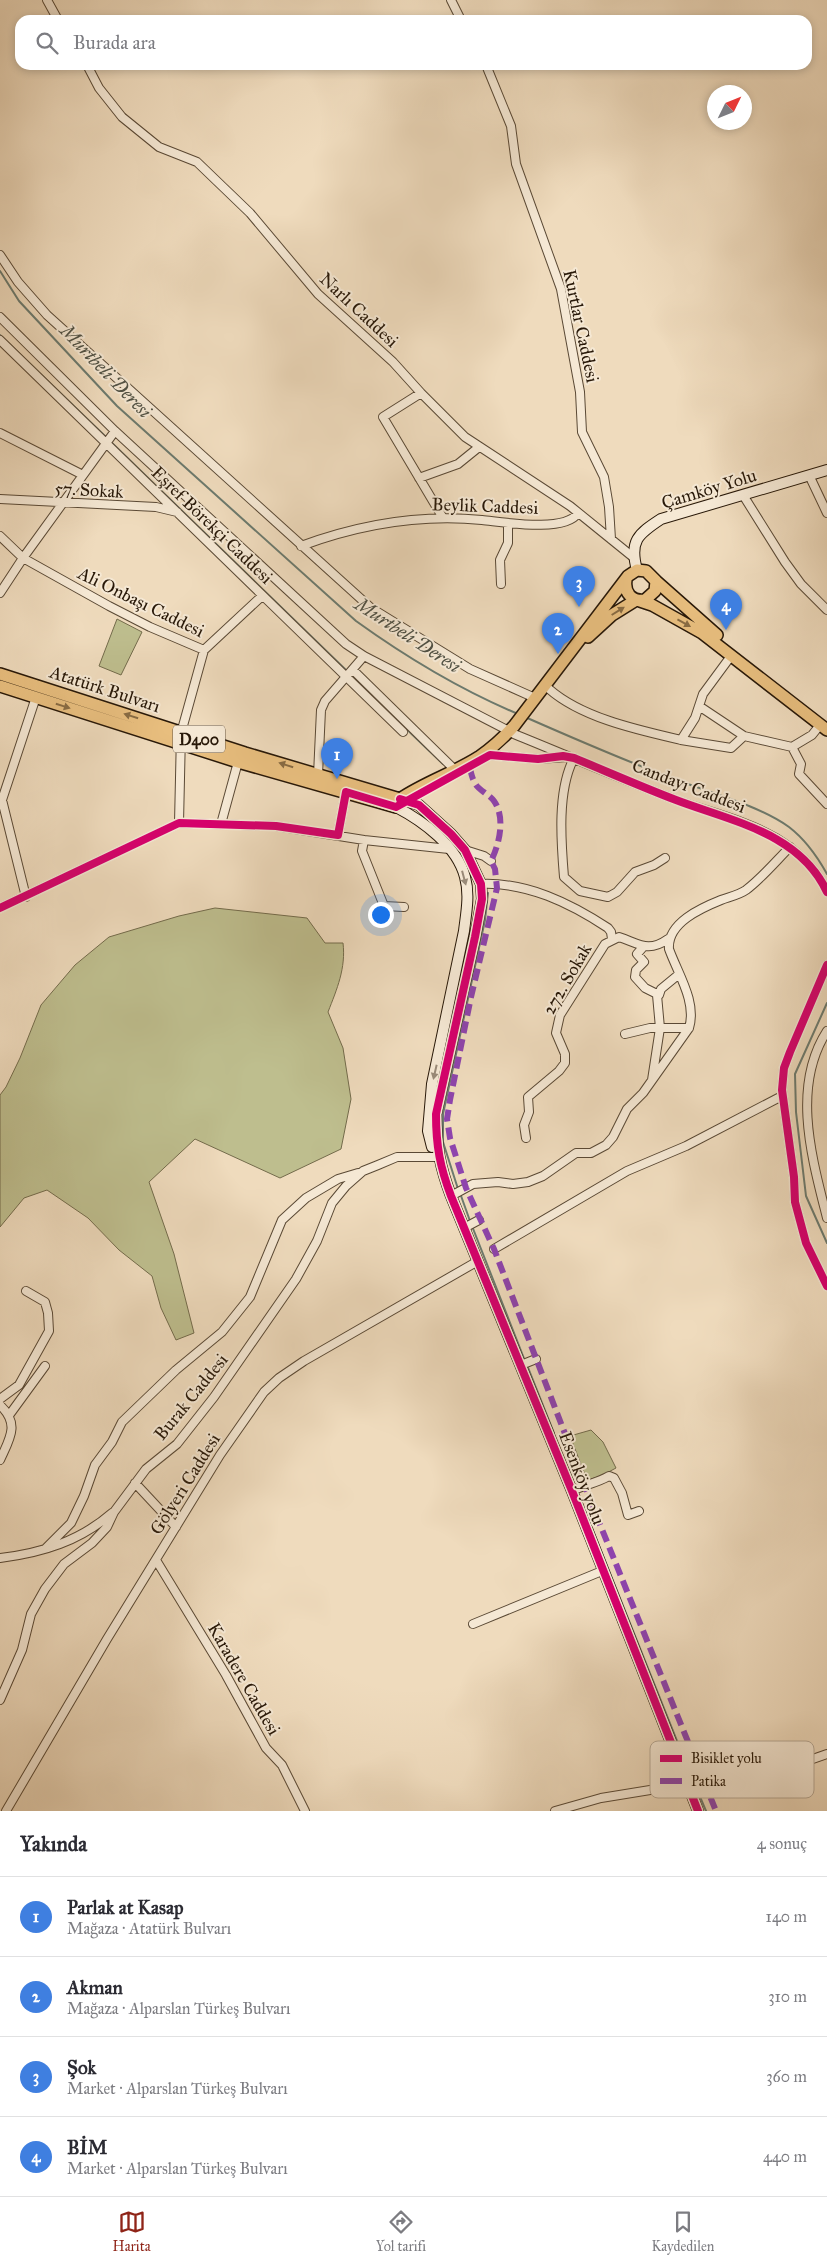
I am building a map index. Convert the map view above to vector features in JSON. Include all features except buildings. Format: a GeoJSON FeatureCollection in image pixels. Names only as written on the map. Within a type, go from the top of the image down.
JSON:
{"type":"FeatureCollection","features":[{"type":"Feature","properties":{"kind":"main road"},"geometry":{"type":"LineString","coordinates":[[404,802],[490,755],[514,730],[538,699],[611,596],[632,572],[637,570],[651,573],[656,582],[708,628],[825,725]]}},
{"type":"Feature","properties":{"kind":"main road"},"geometry":{"type":"LineString","coordinates":[[626,580],[626,590],[631,598],[652,605],[702,633],[825,725]]}},
{"type":"Feature","properties":{"kind":"main road"},"geometry":{"type":"LineString","coordinates":[[538,699],[549,689],[591,632],[612,615],[653,595],[656,582]]}},
{"type":"Feature","properties":{"kind":"main road","name":"Atatürk Bulvarı"},"geometry":{"type":"LineString","coordinates":[[0,674],[181,738],[238,762],[346,792],[404,802]]}},
{"type":"Feature","properties":{"kind":"main road","name":"Atatürk Bulvarı"},"geometry":{"type":"LineString","coordinates":[[0,686],[181,738],[318,774],[404,802]]}},
{"type":"Feature","properties":{"kind":"main road"},"geometry":{"type":"LineString","coordinates":[[404,802],[455,770],[480,757],[514,730]]}},
{"type":"Feature","properties":{"kind":"street"},"geometry":{"type":"LineString","coordinates":[[47,0],[55,15]]}},
{"type":"Feature","properties":{"kind":"street"},"geometry":{"type":"LineString","coordinates":[[451,0],[458,15]]}},
{"type":"Feature","properties":{"kind":"street","name":"Narlı Caddesi"},"geometry":{"type":"LineString","coordinates":[[90,70],[99,88],[122,117],[159,147],[191,158],[197,162],[250,213],[318,294],[393,362],[420,394],[459,432],[578,512],[633,557]]}},
{"type":"Feature","properties":{"kind":"street","name":"Kurtlar Caddesi"},"geometry":{"type":"LineString","coordinates":[[488,70],[512,126],[516,164],[561,290],[580,392],[582,432],[604,477],[610,507],[610,539]]}},
{"type":"Feature","properties":{"kind":"street"},"geometry":{"type":"LineString","coordinates":[[0,255],[18,282],[47,315],[371,608],[470,669],[538,699]]}},
{"type":"Feature","properties":{"kind":"street"},"geometry":{"type":"LineString","coordinates":[[0,317],[110,439],[23,558],[0,593]]}},
{"type":"Feature","properties":{"kind":"street","name":"Eşref Börekçi Caddesi"},"geometry":{"type":"LineString","coordinates":[[0,340],[110,439],[177,512],[262,596],[455,770]]}},
{"type":"Feature","properties":{"kind":"street"},"geometry":{"type":"LineString","coordinates":[[420,394],[383,417],[443,518]]}},
{"type":"Feature","properties":{"kind":"street"},"geometry":{"type":"LineString","coordinates":[[0,433],[83,476]]}},
{"type":"Feature","properties":{"kind":"street","name":"Candayı Caddesi"},"geometry":{"type":"LineString","coordinates":[[110,439],[339,638],[364,656],[574,758],[674,799],[745,824],[775,837],[790,847],[811,867],[821,879],[827,892]]}},
{"type":"Feature","properties":{"kind":"street"},"geometry":{"type":"LineString","coordinates":[[419,478],[458,464],[479,447]]}},
{"type":"Feature","properties":{"kind":"street","name":"Çamköy Yolu"},"geometry":{"type":"LineString","coordinates":[[633,557],[638,536],[661,519],[827,470]]}},
{"type":"Feature","properties":{"kind":"street"},"geometry":{"type":"LineString","coordinates":[[809,476],[827,513]]}},
{"type":"Feature","properties":{"kind":"street"},"geometry":{"type":"LineString","coordinates":[[743,495],[801,584],[827,610]]}},
{"type":"Feature","properties":{"kind":"street","name":"57. Sokak"},"geometry":{"type":"LineString","coordinates":[[0,499],[156,508],[177,512]]}},
{"type":"Feature","properties":{"kind":"street","name":"Beylik Caddesi"},"geometry":{"type":"LineString","coordinates":[[301,546],[336,533],[418,519],[443,518],[528,525],[566,522],[578,512]]}},
{"type":"Feature","properties":{"kind":"street"},"geometry":{"type":"LineString","coordinates":[[502,584],[500,560],[508,543],[508,523]]}},
{"type":"Feature","properties":{"kind":"street","name":"Ali Onbaşı Caddesi"},"geometry":{"type":"LineString","coordinates":[[0,536],[23,558],[150,627],[204,650],[262,596]]}},
{"type":"Feature","properties":{"kind":"street"},"geometry":{"type":"LineString","coordinates":[[633,557],[637,570]]}},
{"type":"Feature","properties":{"kind":"street"},"geometry":{"type":"LineString","coordinates":[[179,823],[181,738],[204,650]]}},
{"type":"Feature","properties":{"kind":"street"},"geometry":{"type":"LineString","coordinates":[[318,774],[321,710],[325,701],[364,656]]}},
{"type":"Feature","properties":{"kind":"street"},"geometry":{"type":"LineString","coordinates":[[681,740],[695,718],[703,694],[731,656]]}},
{"type":"Feature","properties":{"kind":"street","name":"Eşref Börekçi Caddesi"},"geometry":{"type":"LineString","coordinates":[[350,674],[403,732]]}},
{"type":"Feature","properties":{"kind":"street"},"geometry":{"type":"LineString","coordinates":[[549,689],[563,701],[625,727],[681,740],[731,748],[744,736]]}},
{"type":"Feature","properties":{"kind":"street"},"geometry":{"type":"LineString","coordinates":[[26,897],[1,807],[9,774],[36,697]]}},
{"type":"Feature","properties":{"kind":"street"},"geometry":{"type":"LineString","coordinates":[[698,706],[744,736],[792,747],[812,736],[825,725]]}},
{"type":"Feature","properties":{"kind":"street"},"geometry":{"type":"LineString","coordinates":[[792,747],[801,764],[799,774],[827,804]]}},
{"type":"Feature","properties":{"kind":"street"},"geometry":{"type":"LineString","coordinates":[[490,755],[538,759],[563,756],[574,758],[565,782],[562,840],[564,877],[580,891],[608,897],[617,892],[636,872],[665,858]]}},
{"type":"Feature","properties":{"kind":"street"},"geometry":{"type":"LineString","coordinates":[[221,824],[238,762]]}},
{"type":"Feature","properties":{"kind":"street"},"geometry":{"type":"LineString","coordinates":[[338,835],[346,792]]}},
{"type":"Feature","properties":{"kind":"street"},"geometry":{"type":"LineString","coordinates":[[404,802],[449,849],[465,877],[467,906],[428,1112],[429,1138],[438,1157]]}},
{"type":"Feature","properties":{"kind":"street"},"geometry":{"type":"LineString","coordinates":[[404,802],[422,807],[464,850],[481,884],[482,899],[476,937],[436,1114],[438,1157]]}},
{"type":"Feature","properties":{"kind":"street"},"geometry":{"type":"LineString","coordinates":[[0,908],[179,823],[276,826],[364,840],[449,849]]}},
{"type":"Feature","properties":{"kind":"street"},"geometry":{"type":"LineString","coordinates":[[364,840],[362,851],[384,906],[404,907]]}},
{"type":"Feature","properties":{"kind":"street"},"geometry":{"type":"LineString","coordinates":[[657,995],[645,988],[635,977],[636,970],[644,962],[637,954],[644,946],[656,947],[668,939],[677,927],[703,908],[745,891],[790,847]]}},
{"type":"Feature","properties":{"kind":"street"},"geometry":{"type":"LineString","coordinates":[[464,850],[484,856],[491,861]]}},
{"type":"Feature","properties":{"kind":"street"},"geometry":{"type":"LineString","coordinates":[[481,884],[497,883],[524,888],[555,898],[608,928],[612,939]]}},
{"type":"Feature","properties":{"kind":"street","name":"272. Sokak"},"geometry":{"type":"LineString","coordinates":[[526,1138],[524,1125],[529,1112],[528,1096],[559,1071],[565,1063],[565,1054],[556,1033],[560,1015],[605,944],[619,937],[644,946]]}},
{"type":"Feature","properties":{"kind":"street"},"geometry":{"type":"LineString","coordinates":[[457,1194],[473,1184],[484,1182],[514,1184],[528,1182],[543,1176],[576,1154],[591,1154],[606,1145],[614,1137],[627,1109],[636,1102],[652,1080],[689,1028],[692,1018],[692,1007],[678,975],[669,949],[668,939]]}},
{"type":"Feature","properties":{"kind":"street"},"geometry":{"type":"LineString","coordinates":[[827,965],[784,1068],[782,1096],[794,1177],[795,1202],[806,1243],[827,1286]]}},
{"type":"Feature","properties":{"kind":"street"},"geometry":{"type":"LineString","coordinates":[[652,1080],[660,1028],[657,995],[659,995],[661,989],[678,975]]}},
{"type":"Feature","properties":{"kind":"street"},"geometry":{"type":"LineString","coordinates":[[625,1034],[660,1028],[689,1028]]}},
{"type":"Feature","properties":{"kind":"street"},"geometry":{"type":"LineString","coordinates":[[827,1030],[811,1067],[806,1102],[814,1161],[827,1218]]}},
{"type":"Feature","properties":{"kind":"street"},"geometry":{"type":"LineString","coordinates":[[494,1249],[627,1171],[686,1146],[782,1096]]}},
{"type":"Feature","properties":{"kind":"street","name":"Burak Caddesi"},"geometry":{"type":"LineString","coordinates":[[0,1700],[22,1650],[31,1614],[45,1588],[64,1564],[92,1543],[107,1527],[114,1512],[146,1469],[176,1444],[214,1397],[296,1279],[317,1241],[332,1203],[346,1186],[363,1172],[397,1157],[438,1157]]}},
{"type":"Feature","properties":{"kind":"street","name":"Esenköy yolu"},"geometry":{"type":"LineString","coordinates":[[438,1157],[471,1224],[478,1261],[527,1363],[575,1490],[602,1571],[673,1741]]}},
{"type":"Feature","properties":{"kind":"street"},"geometry":{"type":"LineString","coordinates":[[46,1548],[70,1523],[84,1496],[95,1465],[112,1442],[122,1422],[176,1370],[222,1332],[250,1297],[282,1220],[306,1198],[338,1179],[363,1172]]}},
{"type":"Feature","properties":{"kind":"street","name":"Gölyeri Caddesi"},"geometry":{"type":"LineString","coordinates":[[6,1811],[176,1526],[247,1415],[264,1392],[279,1378],[304,1361],[478,1261]]}},
{"type":"Feature","properties":{"kind":"street"},"geometry":{"type":"LineString","coordinates":[[0,1399],[18,1384],[49,1331],[48,1312],[45,1302],[26,1291]]}},
{"type":"Feature","properties":{"kind":"street"},"geometry":{"type":"LineString","coordinates":[[10,1414],[45,1366]]}},
{"type":"Feature","properties":{"kind":"street"},"geometry":{"type":"LineString","coordinates":[[0,1405],[10,1414],[13,1424],[7,1446],[0,1460]]}},
{"type":"Feature","properties":{"kind":"street"},"geometry":{"type":"LineString","coordinates":[[575,1490],[609,1476],[614,1478],[628,1515],[639,1511]]}},
{"type":"Feature","properties":{"kind":"street"},"geometry":{"type":"LineString","coordinates":[[135,1483],[176,1526]]}},
{"type":"Feature","properties":{"kind":"street"},"geometry":{"type":"LineString","coordinates":[[0,1558],[22,1555],[75,1539],[96,1527],[114,1512]]}},
{"type":"Feature","properties":{"kind":"street","name":"Karadere Caddesi"},"geometry":{"type":"LineString","coordinates":[[156,1560],[226,1675],[266,1748],[282,1765],[305,1811]]}},
{"type":"Feature","properties":{"kind":"street"},"geometry":{"type":"LineString","coordinates":[[473,1624],[602,1571]]}},
{"type":"Feature","properties":{"kind":"street"},"geometry":{"type":"LineString","coordinates":[[814,1758],[827,1754]]}},
{"type":"Feature","properties":{"kind":"street"},"geometry":{"type":"LineString","coordinates":[[555,1811],[601,1798],[650,1790]]}},
{"type":"Feature","properties":{"kind":"street","name":"Esenköy yolu"},"geometry":{"type":"LineString","coordinates":[[695,1798],[698,1811]]}},
{"type":"Feature","properties":{"kind":"green space"},"geometry":{"type":"Polygon","coordinates":[[[117,619],[142,632],[121,675],[99,666],[117,619]]]}},
{"type":"Feature","properties":{"kind":"green space"},"geometry":{"type":"Polygon","coordinates":[[[215,908],[307,918],[325,943],[343,943],[342,970],[328,1012],[343,1048],[351,1099],[341,1149],[280,1178],[195,1139],[149,1182],[174,1254],[194,1333],[176,1340],[161,1308],[152,1276],[119,1250],[88,1218],[47,1190],[24,1198],[0,1227],[0,1095],[20,1058],[41,1005],[75,965],[109,937],[179,916],[215,908]]]}},
{"type":"Feature","properties":{"kind":"green space"},"geometry":{"type":"Polygon","coordinates":[[[591,1430],[603,1442],[616,1468],[601,1476],[587,1480],[570,1436],[591,1430]]]}},
{"type":"Feature","properties":{"kind":"waterway","name":"Murtbeli Deresi"},"geometry":{"type":"LineString","coordinates":[[0,271],[19,301],[117,406],[356,621],[434,672],[518,714]]}},
{"type":"Feature","properties":{"kind":"waterway"},"geometry":{"type":"LineString","coordinates":[[0,335],[108,439]]}},
{"type":"Feature","properties":{"kind":"waterway"},"geometry":{"type":"LineString","coordinates":[[111,442],[348,672]]}},
{"type":"Feature","properties":{"kind":"waterway"},"geometry":{"type":"LineString","coordinates":[[351,676],[443,764]]}},
{"type":"Feature","properties":{"kind":"waterway","name":"Murtbeli Deresi"},"geometry":{"type":"LineString","coordinates":[[525,717],[619,758],[735,800],[777,819],[806,843],[827,874]]}},
{"type":"Feature","properties":{"kind":"waterway"},"geometry":{"type":"LineString","coordinates":[[458,1189],[443,1142],[443,1114],[485,920],[488,893]]}},
{"type":"Feature","properties":{"kind":"waterway","name":"Murtbeli Deresi"},"geometry":{"type":"LineString","coordinates":[[827,1003],[795,1074],[796,1112],[806,1196],[827,1243]]}},
{"type":"Feature","properties":{"kind":"waterway"},"geometry":{"type":"LineString","coordinates":[[460,1193],[470,1221]]}},
{"type":"Feature","properties":{"kind":"waterway"},"geometry":{"type":"LineString","coordinates":[[472,1226],[525,1361]]}},
{"type":"Feature","properties":{"kind":"waterway"},"geometry":{"type":"LineString","coordinates":[[527,1365],[554,1433]]}},
{"type":"Feature","properties":{"kind":"waterway"},"geometry":{"type":"LineString","coordinates":[[592,1528],[677,1741]]}},
{"type":"Feature","properties":{"kind":"waterway"},"geometry":{"type":"LineString","coordinates":[[700,1798],[706,1811]]}},
{"type":"Feature","properties":{"kind":"marked path"},"geometry":{"type":"LineString","coordinates":[[470,768],[476,785],[494,801],[500,815],[499,839],[491,861],[495,869],[497,888],[471,997],[450,1100],[447,1119],[450,1138],[466,1188],[494,1249],[597,1517],[688,1741]]}},
{"type":"Feature","properties":{"kind":"marked path"},"geometry":{"type":"LineString","coordinates":[[711,1798],[716,1811]]}},
{"type":"Feature","properties":{"kind":"cycle path"},"geometry":{"type":"LineString","coordinates":[[0,908],[179,823],[276,826],[338,835],[346,792],[396,807],[490,755],[538,759],[563,756],[574,758],[676,800],[741,823],[782,842],[800,856],[815,872],[827,892]]}},
{"type":"Feature","properties":{"kind":"cycle path"},"geometry":{"type":"LineString","coordinates":[[400,799],[419,805],[451,834],[465,850],[481,884],[482,899],[475,937],[436,1114],[439,1156],[444,1175],[670,1741]]}},
{"type":"Feature","properties":{"kind":"cycle path"},"geometry":{"type":"LineString","coordinates":[[827,965],[784,1068],[782,1090],[794,1177],[795,1202],[806,1243],[827,1286]]}},
{"type":"Feature","properties":{"kind":"cycle path"},"geometry":{"type":"LineString","coordinates":[[693,1798],[698,1811]]}},
{"type":"Feature","properties":{"kind":"place","name":"Şok"},"geometry":{"type":"Point","coordinates":[579,607]}},
{"type":"Feature","properties":{"kind":"place","name":"BİM"},"geometry":{"type":"Point","coordinates":[726,630]}},
{"type":"Feature","properties":{"kind":"place","name":"Akman"},"geometry":{"type":"Point","coordinates":[558,654]}},
{"type":"Feature","properties":{"kind":"place","name":"Parlak at Kasap"},"geometry":{"type":"Point","coordinates":[337,779]}}]}
